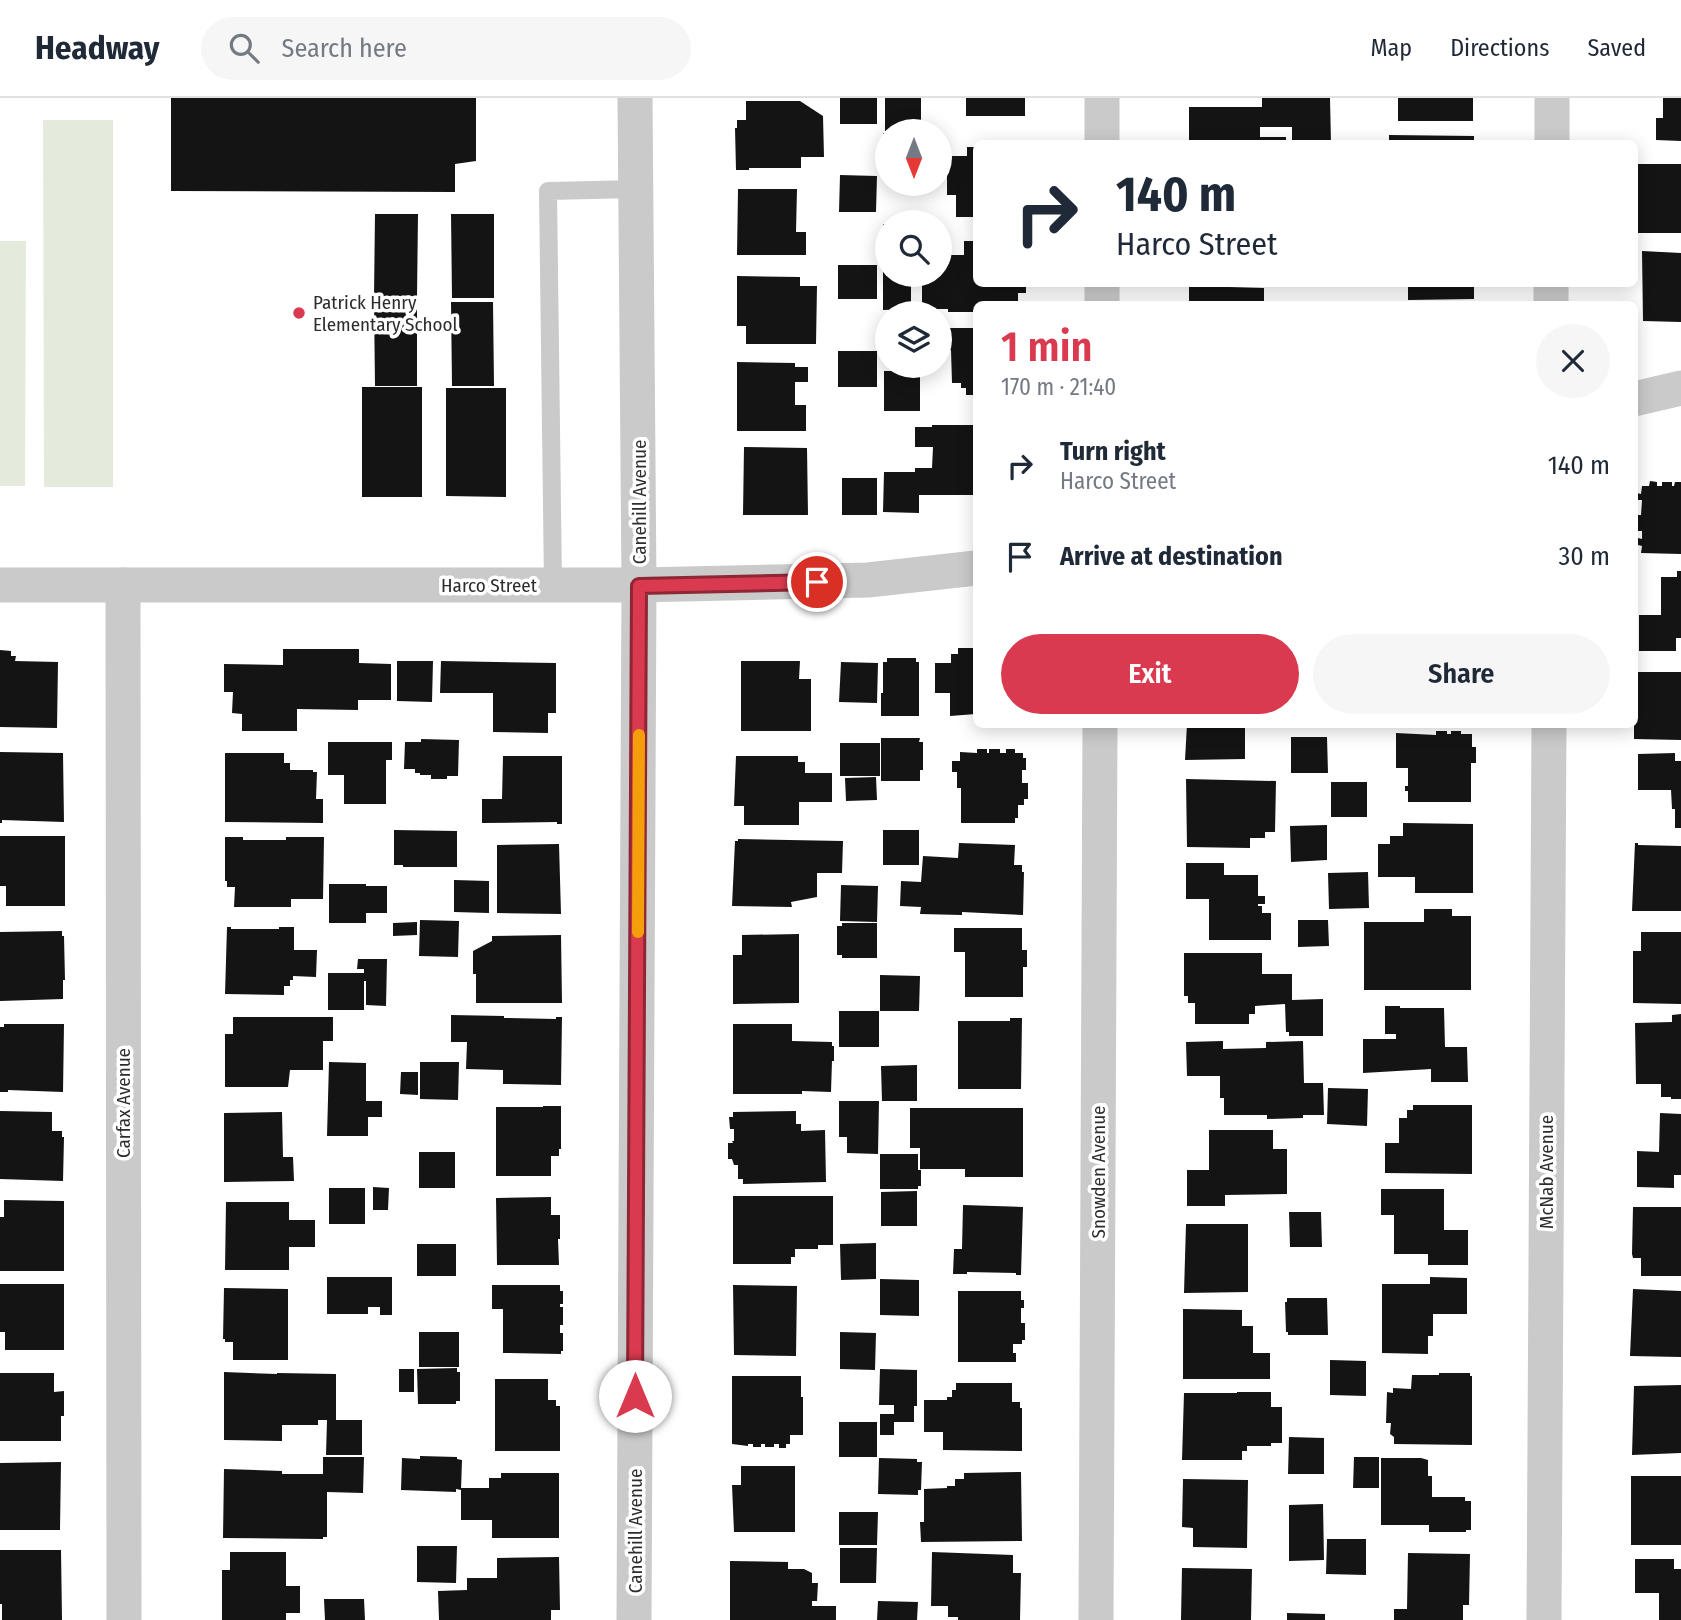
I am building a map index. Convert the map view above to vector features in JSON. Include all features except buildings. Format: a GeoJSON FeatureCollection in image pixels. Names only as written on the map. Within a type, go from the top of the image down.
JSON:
{"type":"FeatureCollection","features":[{"type":"Feature","properties":{"kind":"street","name":"Canehill Avenue"},"geometry":{"type":"LineString","coordinates":[[634,1620],[639,586],[635,98]]}},
{"type":"Feature","properties":{"kind":"street"},"geometry":{"type":"LineString","coordinates":[[1102,98],[1102,140]]}},
{"type":"Feature","properties":{"kind":"street"},"geometry":{"type":"LineString","coordinates":[[1552,98],[1552,140]]}},
{"type":"Feature","properties":{"kind":"street"},"geometry":{"type":"LineString","coordinates":[[1638,398],[1681,388]]}},
{"type":"Feature","properties":{"kind":"street","name":"Harco Street"},"geometry":{"type":"LineString","coordinates":[[0,586],[639,586],[868,580],[973,568]]}},
{"type":"Feature","properties":{"kind":"street","name":"Carfax Avenue"},"geometry":{"type":"LineString","coordinates":[[123,586],[124,1620]]}},
{"type":"Feature","properties":{"kind":"street","name":"Snowden Avenue"},"geometry":{"type":"LineString","coordinates":[[1096,1620],[1100,728]]}},
{"type":"Feature","properties":{"kind":"street","name":"McNab Avenue"},"geometry":{"type":"LineString","coordinates":[[1544,1620],[1549,728]]}},
{"type":"Feature","properties":{"kind":"lane"},"geometry":{"type":"LineString","coordinates":[[553,586],[548,191],[636,190]]}},
{"type":"Feature","properties":{"kind":"shaded area"},"geometry":{"type":"Polygon","coordinates":[[[43,120],[113,120],[113,487],[44,487],[43,120]]]}},
{"type":"Feature","properties":{"kind":"shaded area"},"geometry":{"type":"Polygon","coordinates":[[[0,241],[26,241],[25,486],[0,486],[0,241]]]}},
{"type":"Feature","properties":{"kind":"slow traffic"},"geometry":{"type":"LineString","coordinates":[[638,932],[639,735]]}},
{"type":"Feature","properties":{"kind":"place","name":"Patrick Henry Elementary School"},"geometry":{"type":"Point","coordinates":[299,313]}},
{"type":"Feature","properties":{"kind":"route"},"geometry":{"type":"LineString","coordinates":[[635,1396],[639,586],[817,582]]}}]}
